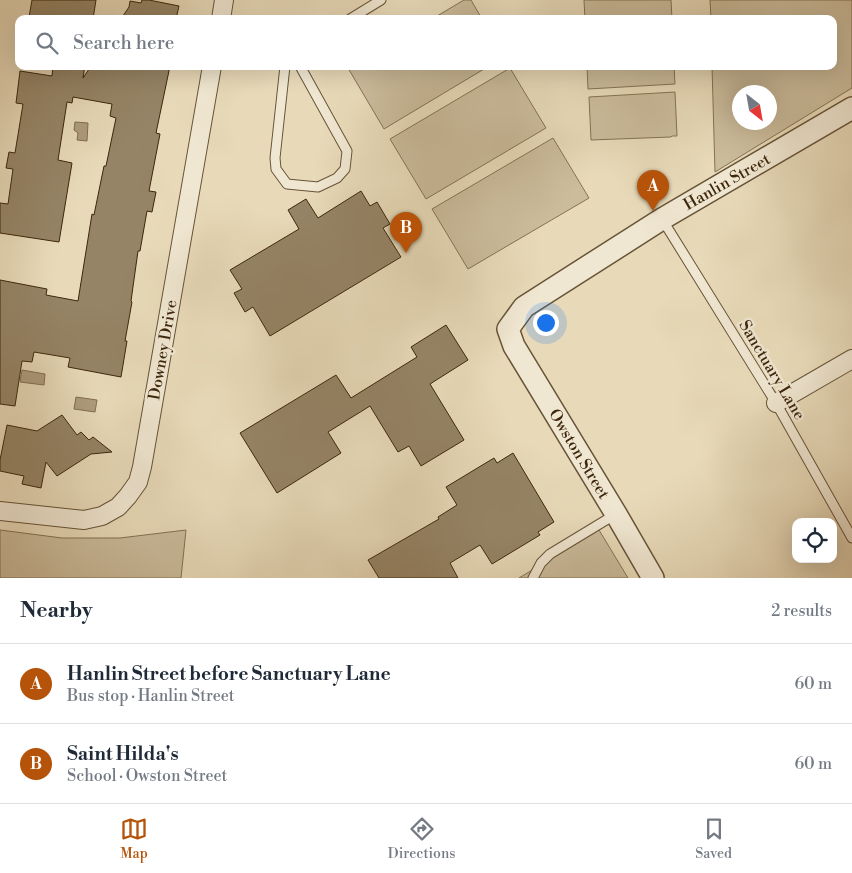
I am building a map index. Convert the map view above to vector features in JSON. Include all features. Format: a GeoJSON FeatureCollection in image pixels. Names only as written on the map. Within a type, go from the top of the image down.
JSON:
{"type":"FeatureCollection","features":[{"type":"Feature","properties":{"kind":"street"},"geometry":{"type":"LineString","coordinates":[[222,15],[224,0]]}},
{"type":"Feature","properties":{"kind":"street","name":"Downey Drive"},"geometry":{"type":"LineString","coordinates":[[0,511],[84,520],[102,516],[118,507],[138,482],[211,70]]}},
{"type":"Feature","properties":{"kind":"street","name":"Hanlin Street"},"geometry":{"type":"LineString","coordinates":[[508,329],[524,307],[662,219],[852,108]]}},
{"type":"Feature","properties":{"kind":"street","name":"Owston Street"},"geometry":{"type":"LineString","coordinates":[[508,329],[514,346],[653,578]]}},
{"type":"Feature","properties":{"kind":"street"},"geometry":{"type":"LineString","coordinates":[[776,403],[852,359]]}},
{"type":"Feature","properties":{"kind":"lane"},"geometry":{"type":"LineString","coordinates":[[357,15],[381,0]]}},
{"type":"Feature","properties":{"kind":"lane"},"geometry":{"type":"LineString","coordinates":[[285,70],[275,158],[276,169],[287,184],[318,187],[337,178],[345,169],[347,151],[302,70]]}},
{"type":"Feature","properties":{"kind":"lane","name":"Sanctuary Lane"},"geometry":{"type":"LineString","coordinates":[[662,219],[776,403],[852,538]]}},
{"type":"Feature","properties":{"kind":"lane"},"geometry":{"type":"LineString","coordinates":[[533,578],[541,562],[550,554],[616,514]]}},
{"type":"Feature","properties":{"kind":"shaded area"},"geometry":{"type":"Polygon","coordinates":[[[464,0],[471,0],[480,15],[439,15],[464,0]]]}},
{"type":"Feature","properties":{"kind":"shaded area"},"geometry":{"type":"Polygon","coordinates":[[[584,0],[671,0],[672,15],[585,15],[584,0]]]}},
{"type":"Feature","properties":{"kind":"shaded area"},"geometry":{"type":"Polygon","coordinates":[[[710,0],[852,0],[852,88],[715,172],[712,70],[837,70],[837,15],[711,15],[710,0]]]}},
{"type":"Feature","properties":{"kind":"shaded area"},"geometry":{"type":"Polygon","coordinates":[[[349,70],[482,70],[384,129],[349,70]]]}},
{"type":"Feature","properties":{"kind":"shaded area"},"geometry":{"type":"Polygon","coordinates":[[[507,70],[511,70],[546,128],[426,199],[390,139],[507,70]]]}},
{"type":"Feature","properties":{"kind":"shaded area"},"geometry":{"type":"Polygon","coordinates":[[[587,70],[674,70],[675,84],[588,89],[587,70]]]}},
{"type":"Feature","properties":{"kind":"shaded area"},"geometry":{"type":"Polygon","coordinates":[[[675,92],[677,136],[591,140],[589,97],[675,92]]]}},
{"type":"Feature","properties":{"kind":"shaded area"},"geometry":{"type":"Polygon","coordinates":[[[75,122],[88,123],[87,141],[77,140],[78,133],[74,130],[75,122]]]}},
{"type":"Feature","properties":{"kind":"shaded area"},"geometry":{"type":"Polygon","coordinates":[[[553,138],[589,198],[468,269],[432,209],[553,138]]]}},
{"type":"Feature","properties":{"kind":"shaded area"},"geometry":{"type":"Polygon","coordinates":[[[22,370],[45,374],[44,385],[20,382],[22,370]]]}},
{"type":"Feature","properties":{"kind":"shaded area"},"geometry":{"type":"Polygon","coordinates":[[[76,397],[97,400],[95,412],[74,409],[76,397]]]}},
{"type":"Feature","properties":{"kind":"shaded area"},"geometry":{"type":"Polygon","coordinates":[[[0,530],[62,538],[120,538],[186,530],[181,578],[0,578],[0,530]]]}},
{"type":"Feature","properties":{"kind":"shaded area"},"geometry":{"type":"Polygon","coordinates":[[[599,530],[628,578],[519,578],[599,530]]]}},
{"type":"Feature","properties":{"kind":"building"},"geometry":{"type":"Polygon","coordinates":[[[32,0],[96,0],[94,15],[29,15],[32,0]]]}},
{"type":"Feature","properties":{"kind":"building"},"geometry":{"type":"Polygon","coordinates":[[[142,0],[149,0],[179,6],[177,15],[124,15],[129,7],[130,1],[141,3],[142,0]]]}},
{"type":"Feature","properties":{"kind":"building"},"geometry":{"type":"Polygon","coordinates":[[[53,70],[84,70],[83,78],[88,70],[169,70],[156,133],[160,134],[149,191],[156,192],[152,212],[147,211],[140,251],[138,251],[121,377],[68,367],[70,358],[34,352],[32,362],[22,361],[15,406],[0,404],[0,280],[47,289],[46,295],[78,301],[92,214],[94,215],[116,118],[110,116],[112,104],[73,97],[72,103],[67,102],[58,160],[72,163],[59,242],[0,233],[0,203],[8,204],[13,169],[6,168],[9,152],[15,153],[23,104],[16,103],[20,71],[52,76],[53,70]]]}},
{"type":"Feature","properties":{"kind":"building"},"geometry":{"type":"Polygon","coordinates":[[[361,191],[370,206],[377,202],[390,224],[383,228],[401,257],[270,336],[253,307],[245,312],[234,293],[242,289],[230,270],[299,229],[288,210],[306,199],[318,218],[361,191]]]}},
{"type":"Feature","properties":{"kind":"building"},"geometry":{"type":"Polygon","coordinates":[[[446,325],[468,360],[430,384],[464,440],[421,466],[409,446],[398,452],[370,406],[328,432],[341,453],[277,493],[240,433],[336,375],[351,398],[417,357],[411,347],[446,325]]]}},
{"type":"Feature","properties":{"kind":"building"},"geometry":{"type":"Polygon","coordinates":[[[62,415],[77,435],[81,432],[89,440],[93,437],[112,452],[91,454],[57,476],[46,462],[41,488],[22,484],[24,476],[0,471],[0,460],[7,425],[37,431],[62,415]]]}},
{"type":"Feature","properties":{"kind":"building"},"geometry":{"type":"Polygon","coordinates":[[[513,453],[554,522],[538,532],[540,535],[492,564],[480,545],[450,563],[458,578],[379,578],[368,560],[439,519],[438,517],[457,505],[446,487],[494,458],[497,463],[513,453]]]}},
{"type":"Feature","properties":{"kind":"place","name":"Hanlin Street before Sanctuary Lane"},"geometry":{"type":"Point","coordinates":[653,211]}},
{"type":"Feature","properties":{"kind":"place","name":"Saint Hilda's"},"geometry":{"type":"Point","coordinates":[406,253]}}]}
